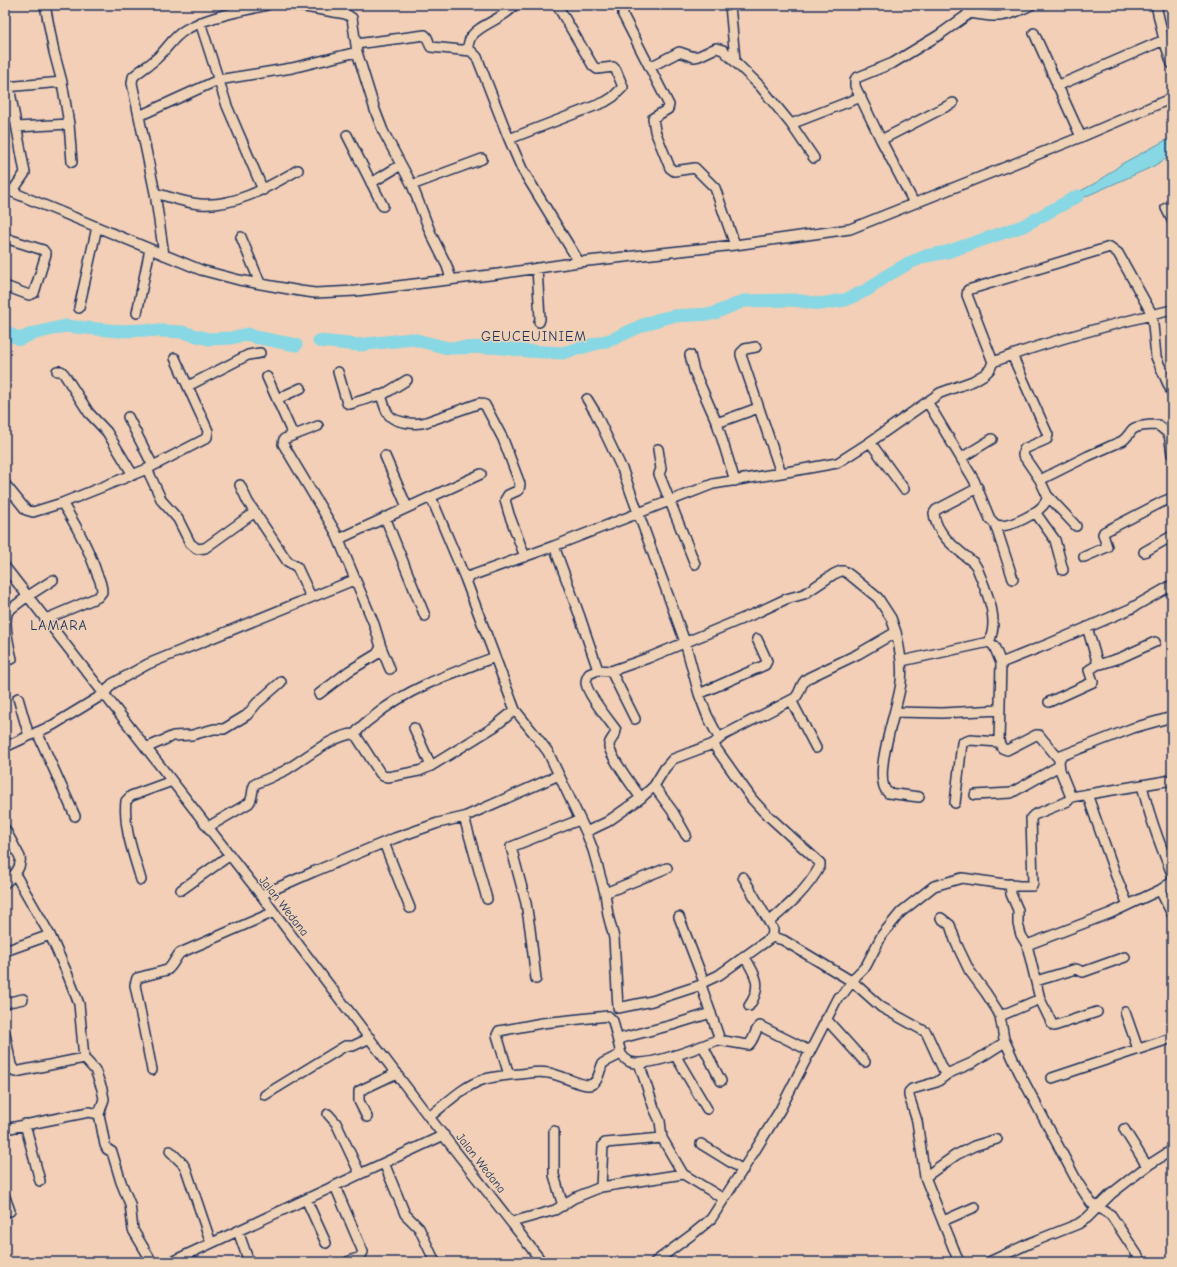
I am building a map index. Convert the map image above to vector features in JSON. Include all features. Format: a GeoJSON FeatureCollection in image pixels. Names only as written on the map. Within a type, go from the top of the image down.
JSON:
{"type":"FeatureCollection","features":[{"type":"Feature","properties":{"kind":"street"},"geometry":{"type":"LineString","coordinates":[[45,5],[54,52],[62,82],[69,124],[72,162]]}},
{"type":"Feature","properties":{"kind":"street"},"geometry":{"type":"LineString","coordinates":[[164,255],[155,193],[132,83],[133,77],[156,60],[174,37],[200,22],[267,5]]}},
{"type":"Feature","properties":{"kind":"street"},"geometry":{"type":"LineString","coordinates":[[293,5],[348,15],[353,20],[357,48],[375,110],[383,131],[412,185],[431,234],[447,266],[451,280]]}},
{"type":"Feature","properties":{"kind":"street"},"geometry":{"type":"LineString","coordinates":[[468,50],[471,37],[483,27],[507,12],[514,5]]}},
{"type":"Feature","properties":{"kind":"street"},"geometry":{"type":"LineString","coordinates":[[509,139],[605,102],[613,98],[623,87],[616,70],[613,67],[597,69],[593,66],[557,5]]}},
{"type":"Feature","properties":{"kind":"street"},"geometry":{"type":"LineString","coordinates":[[623,5],[623,15],[670,106],[668,109],[653,118],[655,131],[670,168],[674,171],[695,168],[715,188],[735,245]]}},
{"type":"Feature","properties":{"kind":"street"},"geometry":{"type":"LineString","coordinates":[[730,5],[735,60]]}},
{"type":"Feature","properties":{"kind":"street"},"geometry":{"type":"LineString","coordinates":[[914,203],[881,140],[855,86],[854,80],[893,63],[916,50],[968,9],[992,17],[1010,15],[1031,5]]}},
{"type":"Feature","properties":{"kind":"street"},"geometry":{"type":"LineString","coordinates":[[1156,5],[1164,40],[1172,64]]}},
{"type":"Feature","properties":{"kind":"street"},"geometry":{"type":"LineString","coordinates":[[200,22],[234,125],[263,190]]}},
{"type":"Feature","properties":{"kind":"street"},"geometry":{"type":"LineString","coordinates":[[1034,33],[1081,137]]}},
{"type":"Feature","properties":{"kind":"street"},"geometry":{"type":"LineString","coordinates":[[140,116],[218,80],[292,68],[357,48],[425,35],[428,38],[429,45],[431,47],[468,50],[473,52],[477,57],[522,170],[579,262]]}},
{"type":"Feature","properties":{"kind":"street"},"geometry":{"type":"LineString","coordinates":[[1057,86],[1164,40]]}},
{"type":"Feature","properties":{"kind":"street"},"geometry":{"type":"LineString","coordinates":[[650,67],[679,52],[688,56],[697,57],[716,48],[723,50],[735,60],[760,86],[791,124],[814,158]]}},
{"type":"Feature","properties":{"kind":"street"},"geometry":{"type":"LineString","coordinates":[[62,82],[7,87],[17,127],[25,173],[9,190],[201,270],[220,276],[315,293],[356,291],[451,280],[579,262],[735,245],[850,229],[1081,137],[1172,98]]}},
{"type":"Feature","properties":{"kind":"street"},"geometry":{"type":"LineString","coordinates":[[791,124],[861,97]]}},
{"type":"Feature","properties":{"kind":"street"},"geometry":{"type":"LineString","coordinates":[[881,140],[953,103]]}},
{"type":"Feature","properties":{"kind":"street"},"geometry":{"type":"LineString","coordinates":[[17,127],[69,124]]}},
{"type":"Feature","properties":{"kind":"street"},"geometry":{"type":"LineString","coordinates":[[347,135],[383,206]]}},
{"type":"Feature","properties":{"kind":"street"},"geometry":{"type":"LineString","coordinates":[[412,185],[482,159]]}},
{"type":"Feature","properties":{"kind":"street"},"geometry":{"type":"LineString","coordinates":[[371,182],[401,165]]}},
{"type":"Feature","properties":{"kind":"street"},"geometry":{"type":"LineString","coordinates":[[155,193],[194,203],[205,204],[234,200],[263,190],[298,170]]}},
{"type":"Feature","properties":{"kind":"street"},"geometry":{"type":"LineString","coordinates":[[1166,208],[1172,220]]}},
{"type":"Feature","properties":{"kind":"street"},"geometry":{"type":"LineString","coordinates":[[79,308],[97,227]]}},
{"type":"Feature","properties":{"kind":"street"},"geometry":{"type":"LineString","coordinates":[[241,237],[260,283]]}},
{"type":"Feature","properties":{"kind":"street"},"geometry":{"type":"LineString","coordinates":[[5,238],[44,250],[46,254],[34,293],[28,295],[5,286]]}},
{"type":"Feature","properties":{"kind":"street"},"geometry":{"type":"LineString","coordinates":[[465,578],[554,546],[712,484],[837,463],[940,393],[972,381],[985,374],[990,369],[993,362],[967,295],[968,290],[1108,247],[1112,247],[1118,253],[1152,314],[1156,357],[1172,394]]}},
{"type":"Feature","properties":{"kind":"street"},"geometry":{"type":"LineString","coordinates":[[137,313],[150,249]]}},
{"type":"Feature","properties":{"kind":"street"},"geometry":{"type":"LineString","coordinates":[[537,268],[539,322]]}},
{"type":"Feature","properties":{"kind":"street"},"geometry":{"type":"LineString","coordinates":[[993,362],[1082,333],[1172,310]]}},
{"type":"Feature","properties":{"kind":"street"},"geometry":{"type":"LineString","coordinates":[[756,347],[745,349],[741,352],[741,355],[781,473]]}},
{"type":"Feature","properties":{"kind":"street"},"geometry":{"type":"LineString","coordinates":[[188,386],[248,355],[260,353]]}},
{"type":"Feature","properties":{"kind":"street"},"geometry":{"type":"LineString","coordinates":[[690,355],[694,371],[718,423],[735,481]]}},
{"type":"Feature","properties":{"kind":"street"},"geometry":{"type":"LineString","coordinates":[[1012,355],[1048,435],[1047,439],[1024,449],[1023,455],[1040,480],[1047,495],[1076,526]]}},
{"type":"Feature","properties":{"kind":"street"},"geometry":{"type":"LineString","coordinates":[[5,484],[29,512],[37,511],[62,503],[133,475],[205,439],[208,431],[175,358]]}},
{"type":"Feature","properties":{"kind":"street"},"geometry":{"type":"LineString","coordinates":[[57,371],[61,371],[64,374],[89,413],[107,432],[133,475]]}},
{"type":"Feature","properties":{"kind":"street"},"geometry":{"type":"LineString","coordinates":[[338,372],[346,402],[348,404],[378,394],[381,396],[407,380]]}},
{"type":"Feature","properties":{"kind":"street"},"geometry":{"type":"LineString","coordinates":[[266,377],[293,435]]}},
{"type":"Feature","properties":{"kind":"street"},"geometry":{"type":"LineString","coordinates":[[277,399],[301,388]]}},
{"type":"Feature","properties":{"kind":"street"},"geometry":{"type":"LineString","coordinates":[[381,396],[391,417],[418,424],[480,403],[485,405],[503,439],[520,484],[519,490],[508,495],[505,500],[525,557]]}},
{"type":"Feature","properties":{"kind":"street"},"geometry":{"type":"LineString","coordinates":[[587,399],[596,412],[618,460],[638,512],[685,642],[699,694],[716,741],[752,799],[820,863],[820,866],[809,884],[794,901],[769,922]]}},
{"type":"Feature","properties":{"kind":"street"},"geometry":{"type":"LineString","coordinates":[[928,402],[978,488],[990,519],[995,524],[1013,579]]}},
{"type":"Feature","properties":{"kind":"street"},"geometry":{"type":"LineString","coordinates":[[718,423],[758,408]]}},
{"type":"Feature","properties":{"kind":"street"},"geometry":{"type":"LineString","coordinates":[[128,417],[164,503],[178,519],[190,543],[198,549],[205,548],[255,512]]}},
{"type":"Feature","properties":{"kind":"street"},"geometry":{"type":"LineString","coordinates":[[1040,480],[1122,441],[1135,428],[1156,424],[1171,433],[1172,454]]}},
{"type":"Feature","properties":{"kind":"street"},"geometry":{"type":"LineString","coordinates":[[318,426],[283,440],[284,447],[325,513],[339,539],[354,580],[374,624],[390,669]]}},
{"type":"Feature","properties":{"kind":"street"},"geometry":{"type":"LineString","coordinates":[[961,458],[992,439]]}},
{"type":"Feature","properties":{"kind":"street"},"geometry":{"type":"LineString","coordinates":[[870,442],[904,489]]}},
{"type":"Feature","properties":{"kind":"street"},"geometry":{"type":"LineString","coordinates":[[658,450],[661,469],[659,474],[695,564]]}},
{"type":"Feature","properties":{"kind":"street"},"geometry":{"type":"LineString","coordinates":[[384,456],[407,507]]}},
{"type":"Feature","properties":{"kind":"street"},"geometry":{"type":"LineString","coordinates":[[339,539],[481,474]]}},
{"type":"Feature","properties":{"kind":"street"},"geometry":{"type":"LineString","coordinates":[[240,485],[255,512],[287,561],[297,567],[311,597]]}},
{"type":"Feature","properties":{"kind":"street"},"geometry":{"type":"LineString","coordinates":[[978,488],[936,510],[934,513],[934,518],[946,538],[974,563],[977,568],[992,611],[993,630],[989,642]]}},
{"type":"Feature","properties":{"kind":"street"},"geometry":{"type":"LineString","coordinates":[[995,524],[1002,526],[1021,520],[1035,512],[1045,503],[1047,495]]}},
{"type":"Feature","properties":{"kind":"street"},"geometry":{"type":"LineString","coordinates":[[431,497],[465,578],[515,710],[541,741],[559,775],[593,850],[605,893],[608,915],[614,938],[617,1005],[619,1008]]}},
{"type":"Feature","properties":{"kind":"street"},"geometry":{"type":"LineString","coordinates":[[1084,558],[1107,547],[1103,534],[1104,532],[1172,498]]}},
{"type":"Feature","properties":{"kind":"street"},"geometry":{"type":"LineString","coordinates":[[46,619],[98,597],[102,592],[94,562],[62,503]]}},
{"type":"Feature","properties":{"kind":"street"},"geometry":{"type":"LineString","coordinates":[[1035,512],[1054,540],[1063,570]]}},
{"type":"Feature","properties":{"kind":"street"},"geometry":{"type":"LineString","coordinates":[[385,517],[426,616]]}},
{"type":"Feature","properties":{"kind":"street"},"geometry":{"type":"LineString","coordinates":[[1144,552],[1172,536]]}},
{"type":"Feature","properties":{"kind":"street"},"geometry":{"type":"LineString","coordinates":[[554,546],[580,614],[598,670]]}},
{"type":"Feature","properties":{"kind":"street","name":"Jalan Wedana"},"geometry":{"type":"LineString","coordinates":[[5,567],[230,855],[542,1262]]}},
{"type":"Feature","properties":{"kind":"street"},"geometry":{"type":"LineString","coordinates":[[641,798],[615,759],[609,746],[616,734],[616,730],[596,703],[586,686],[586,680],[589,674],[598,670],[611,671],[648,658],[786,599],[804,594],[841,571],[850,575],[878,598],[891,618],[896,632],[902,661],[901,688],[885,748],[883,767],[884,787],[888,793],[919,797]]}},
{"type":"Feature","properties":{"kind":"street"},"geometry":{"type":"LineString","coordinates":[[12,659],[6,614],[28,596],[53,580]]}},
{"type":"Feature","properties":{"kind":"street"},"geometry":{"type":"LineString","coordinates":[[5,747],[53,725],[104,694],[112,684],[148,664],[354,580]]}},
{"type":"Feature","properties":{"kind":"street"},"geometry":{"type":"LineString","coordinates":[[1001,663],[1130,609],[1172,585]]}},
{"type":"Feature","properties":{"kind":"street"},"geometry":{"type":"LineString","coordinates":[[1087,627],[1097,661],[1100,663]]}},
{"type":"Feature","properties":{"kind":"street"},"geometry":{"type":"LineString","coordinates":[[586,832],[607,822],[641,798],[654,786],[672,759],[716,741],[791,700],[797,696],[802,683],[808,678],[858,654],[896,632]]}},
{"type":"Feature","properties":{"kind":"street"},"geometry":{"type":"LineString","coordinates":[[699,694],[765,665],[767,661],[757,639]]}},
{"type":"Feature","properties":{"kind":"street"},"geometry":{"type":"LineString","coordinates":[[902,661],[989,642]]}},
{"type":"Feature","properties":{"kind":"street"},"geometry":{"type":"LineString","coordinates":[[989,642],[994,646],[1001,663],[999,742],[1002,748],[1008,750],[1038,734],[1059,762],[1071,797]]}},
{"type":"Feature","properties":{"kind":"street"},"geometry":{"type":"LineString","coordinates":[[1049,702],[1093,682],[1089,670],[1100,663],[1120,658],[1155,642]]}},
{"type":"Feature","properties":{"kind":"street"},"geometry":{"type":"LineString","coordinates":[[319,694],[349,671],[377,654],[381,647]]}},
{"type":"Feature","properties":{"kind":"street"},"geometry":{"type":"LineString","coordinates":[[208,827],[249,803],[252,799],[253,787],[255,784],[284,771],[331,741],[344,735],[355,734],[361,727],[400,697],[495,657]]}},
{"type":"Feature","properties":{"kind":"street"},"geometry":{"type":"LineString","coordinates":[[611,671],[635,719]]}},
{"type":"Feature","properties":{"kind":"street"},"geometry":{"type":"LineString","coordinates":[[146,748],[176,735],[192,735],[214,729],[224,729],[247,716],[257,703],[281,682]]}},
{"type":"Feature","properties":{"kind":"street"},"geometry":{"type":"LineString","coordinates":[[18,698],[28,736]]}},
{"type":"Feature","properties":{"kind":"street"},"geometry":{"type":"LineString","coordinates":[[791,700],[816,748]]}},
{"type":"Feature","properties":{"kind":"street"},"geometry":{"type":"LineString","coordinates":[[355,734],[380,773],[383,776],[388,777],[415,772],[432,766],[494,727],[515,710]]}},
{"type":"Feature","properties":{"kind":"street"},"geometry":{"type":"LineString","coordinates":[[895,712],[942,713],[1000,710]]}},
{"type":"Feature","properties":{"kind":"street"},"geometry":{"type":"LineString","coordinates":[[975,796],[1011,793],[1059,762],[1062,756],[1068,752],[1106,740],[1133,728],[1172,717]]}},
{"type":"Feature","properties":{"kind":"street"},"geometry":{"type":"LineString","coordinates":[[414,728],[432,766]]}},
{"type":"Feature","properties":{"kind":"street"},"geometry":{"type":"LineString","coordinates":[[37,732],[75,816]]}},
{"type":"Feature","properties":{"kind":"street"},"geometry":{"type":"LineString","coordinates":[[955,803],[962,743],[970,740],[999,742]]}},
{"type":"Feature","properties":{"kind":"street"},"geometry":{"type":"LineString","coordinates":[[261,896],[313,872],[384,843],[438,823],[464,817],[559,775]]}},
{"type":"Feature","properties":{"kind":"street"},"geometry":{"type":"LineString","coordinates":[[655,1262],[710,1221],[780,1110],[838,997],[842,995],[869,962],[877,943],[894,919],[934,886],[962,878],[1010,884],[1033,885],[1031,818],[1068,801],[1071,797],[1172,780]]}},
{"type":"Feature","properties":{"kind":"street"},"geometry":{"type":"LineString","coordinates":[[141,880],[128,834],[126,801],[131,796],[172,781]]}},
{"type":"Feature","properties":{"kind":"street"},"geometry":{"type":"LineString","coordinates":[[654,786],[673,812],[686,834]]}},
{"type":"Feature","properties":{"kind":"street"},"geometry":{"type":"LineString","coordinates":[[1142,786],[1145,801],[1155,831],[1172,874]]}},
{"type":"Feature","properties":{"kind":"street"},"geometry":{"type":"LineString","coordinates":[[1087,794],[1111,863],[1128,905]]}},
{"type":"Feature","properties":{"kind":"street"},"geometry":{"type":"LineString","coordinates":[[464,817],[487,899]]}},
{"type":"Feature","properties":{"kind":"street"},"geometry":{"type":"LineString","coordinates":[[536,979],[526,903],[511,847],[580,820]]}},
{"type":"Feature","properties":{"kind":"street"},"geometry":{"type":"LineString","coordinates":[[5,829],[20,857],[21,862],[20,867],[15,874],[5,883]]}},
{"type":"Feature","properties":{"kind":"street"},"geometry":{"type":"LineString","coordinates":[[384,843],[410,908]]}},
{"type":"Feature","properties":{"kind":"street"},"geometry":{"type":"LineString","coordinates":[[181,890],[230,855]]}},
{"type":"Feature","properties":{"kind":"street"},"geometry":{"type":"LineString","coordinates":[[605,893],[667,868]]}},
{"type":"Feature","properties":{"kind":"street"},"geometry":{"type":"LineString","coordinates":[[15,874],[50,935],[68,973],[78,1004],[84,1058],[94,1067],[102,1088],[104,1099],[99,1114],[105,1145],[107,1149],[112,1152],[121,1182],[130,1204],[133,1230],[152,1262]]}},
{"type":"Feature","properties":{"kind":"street"},"geometry":{"type":"LineString","coordinates":[[611,1019],[619,1008],[652,1001],[703,984],[719,975],[772,937],[773,930],[743,877]]}},
{"type":"Feature","properties":{"kind":"street"},"geometry":{"type":"LineString","coordinates":[[1027,945],[1111,913],[1160,890],[1172,882]]}},
{"type":"Feature","properties":{"kind":"street"},"geometry":{"type":"LineString","coordinates":[[1010,884],[1011,894],[1018,910],[1018,924],[1021,935],[1027,945],[1040,999],[1052,1024],[1054,1026],[1097,1012]]}},
{"type":"Feature","properties":{"kind":"street"},"geometry":{"type":"LineString","coordinates":[[1160,890],[1172,914]]}},
{"type":"Feature","properties":{"kind":"street"},"geometry":{"type":"LineString","coordinates":[[152,1070],[135,985],[137,978],[166,970],[171,967],[175,958],[180,953],[274,912]]}},
{"type":"Feature","properties":{"kind":"street"},"geometry":{"type":"LineString","coordinates":[[679,917],[720,1037],[718,1040]]}},
{"type":"Feature","properties":{"kind":"street"},"geometry":{"type":"LineString","coordinates":[[941,918],[950,925],[956,943],[969,970],[986,993],[1000,1016],[1005,1042],[1031,1096],[1078,1183],[1091,1203],[1111,1215],[1142,1262]]}},
{"type":"Feature","properties":{"kind":"street"},"geometry":{"type":"LineString","coordinates":[[5,952],[50,935]]}},
{"type":"Feature","properties":{"kind":"street"},"geometry":{"type":"LineString","coordinates":[[772,937],[783,940],[853,982],[881,1007],[926,1032],[943,1069],[949,1073]]}},
{"type":"Feature","properties":{"kind":"street"},"geometry":{"type":"LineString","coordinates":[[744,956],[754,972],[757,984],[756,994],[749,1006]]}},
{"type":"Feature","properties":{"kind":"street"},"geometry":{"type":"LineString","coordinates":[[1036,981],[1076,969],[1083,972],[1125,957]]}},
{"type":"Feature","properties":{"kind":"street"},"geometry":{"type":"LineString","coordinates":[[5,1002],[23,999]]}},
{"type":"Feature","properties":{"kind":"street"},"geometry":{"type":"LineString","coordinates":[[1000,1016],[1040,999]]}},
{"type":"Feature","properties":{"kind":"street"},"geometry":{"type":"LineString","coordinates":[[1125,1012],[1138,1049]]}},
{"type":"Feature","properties":{"kind":"street"},"geometry":{"type":"LineString","coordinates":[[618,1039],[711,1013]]}},
{"type":"Feature","properties":{"kind":"street"},"geometry":{"type":"LineString","coordinates":[[509,1075],[497,1035],[498,1031],[542,1023],[605,1016],[611,1019],[618,1039],[621,1054],[628,1061],[639,1063],[675,1055],[718,1040],[748,1045],[754,1039],[760,1026],[810,1051]]}},
{"type":"Feature","properties":{"kind":"street"},"geometry":{"type":"LineString","coordinates":[[826,1019],[865,1062]]}},
{"type":"Feature","properties":{"kind":"street"},"geometry":{"type":"LineString","coordinates":[[5,1032],[11,1065],[15,1072],[84,1058]]}},
{"type":"Feature","properties":{"kind":"street"},"geometry":{"type":"LineString","coordinates":[[264,1095],[345,1046],[353,1046],[370,1038]]}},
{"type":"Feature","properties":{"kind":"street"},"geometry":{"type":"LineString","coordinates":[[1052,1078],[1172,1038]]}},
{"type":"Feature","properties":{"kind":"street"},"geometry":{"type":"LineString","coordinates":[[959,1262],[926,1178],[917,1121],[909,1092],[912,1088],[937,1082],[949,1073],[972,1063],[1005,1042]]}},
{"type":"Feature","properties":{"kind":"street"},"geometry":{"type":"LineString","coordinates":[[703,1046],[722,1081]]}},
{"type":"Feature","properties":{"kind":"street"},"geometry":{"type":"LineString","coordinates":[[430,1117],[461,1092],[486,1079],[509,1075],[549,1073],[590,1085],[596,1081],[602,1063],[621,1054]]}},
{"type":"Feature","properties":{"kind":"street"},"geometry":{"type":"LineString","coordinates":[[675,1055],[707,1109]]}},
{"type":"Feature","properties":{"kind":"street"},"geometry":{"type":"LineString","coordinates":[[639,1063],[654,1108],[660,1121],[662,1138],[683,1174],[724,1199]]}},
{"type":"Feature","properties":{"kind":"street"},"geometry":{"type":"LineString","coordinates":[[367,1118],[359,1101],[359,1091],[397,1073]]}},
{"type":"Feature","properties":{"kind":"street"},"geometry":{"type":"LineString","coordinates":[[5,1129],[89,1112],[99,1114]]}},
{"type":"Feature","properties":{"kind":"street"},"geometry":{"type":"LineString","coordinates":[[328,1114],[336,1123],[360,1174]]}},
{"type":"Feature","properties":{"kind":"street"},"geometry":{"type":"LineString","coordinates":[[25,1124],[40,1181]]}},
{"type":"Feature","properties":{"kind":"street"},"geometry":{"type":"LineString","coordinates":[[1124,1129],[1147,1166]]}},
{"type":"Feature","properties":{"kind":"street"},"geometry":{"type":"LineString","coordinates":[[554,1131],[554,1175],[563,1206]]}},
{"type":"Feature","properties":{"kind":"street"},"geometry":{"type":"LineString","coordinates":[[171,1262],[444,1135]]}},
{"type":"Feature","properties":{"kind":"street"},"geometry":{"type":"LineString","coordinates":[[601,1187],[603,1146],[605,1143],[662,1138]]}},
{"type":"Feature","properties":{"kind":"street"},"geometry":{"type":"LineString","coordinates":[[926,1178],[956,1155],[974,1146],[996,1139]]}},
{"type":"Feature","properties":{"kind":"street"},"geometry":{"type":"LineString","coordinates":[[701,1144],[743,1170]]}},
{"type":"Feature","properties":{"kind":"street"},"geometry":{"type":"LineString","coordinates":[[989,1262],[1030,1243],[1078,1224],[1087,1218],[1111,1194],[1147,1166],[1172,1150]]}},
{"type":"Feature","properties":{"kind":"street"},"geometry":{"type":"LineString","coordinates":[[170,1151],[186,1169],[211,1243]]}},
{"type":"Feature","properties":{"kind":"street"},"geometry":{"type":"LineString","coordinates":[[384,1163],[405,1214],[419,1228],[435,1262]]}},
{"type":"Feature","properties":{"kind":"street"},"geometry":{"type":"LineString","coordinates":[[512,1222],[552,1211],[563,1206],[574,1198],[601,1187],[683,1174]]}},
{"type":"Feature","properties":{"kind":"street"},"geometry":{"type":"LineString","coordinates":[[335,1186],[363,1252],[360,1257],[347,1262]]}},
{"type":"Feature","properties":{"kind":"street"},"geometry":{"type":"LineString","coordinates":[[5,1197],[10,1211]]}},
{"type":"Feature","properties":{"kind":"street"},"geometry":{"type":"LineString","coordinates":[[306,1199],[326,1243]]}},
{"type":"Feature","properties":{"kind":"street"},"geometry":{"type":"LineString","coordinates":[[943,1221],[975,1207]]}},
{"type":"Feature","properties":{"kind":"street"},"geometry":{"type":"LineString","coordinates":[[238,1232],[249,1262]]}},
{"type":"Feature","properties":{"kind":"water"},"geometry":{"type":"Polygon","coordinates":[[[1172,137],[1172,155],[1152,167],[1064,206],[1062,201],[1099,181],[1123,163],[1172,137]]]}},
{"type":"Feature","properties":{"kind":"waterway"},"geometry":{"type":"LineString","coordinates":[[319,341],[359,345],[412,339],[448,348],[494,347],[562,353],[613,339],[660,319],[673,316],[712,314],[744,301],[794,300],[820,304],[845,300],[869,289],[888,275],[909,263],[926,256],[947,252],[1023,226],[1078,196]]}},
{"type":"Feature","properties":{"kind":"waterway"},"geometry":{"type":"LineString","coordinates":[[5,332],[20,339],[32,334],[65,326],[119,331],[143,330],[182,332],[209,339],[231,338],[248,334],[255,337],[296,345]]}},
{"type":"Feature","properties":{"kind":"district","name":"GEUCEUINIEM"},"geometry":{"type":"Point","coordinates":[534,336]}},
{"type":"Feature","properties":{"kind":"district","name":"LAMARA"},"geometry":{"type":"Point","coordinates":[59,625]}}]}
